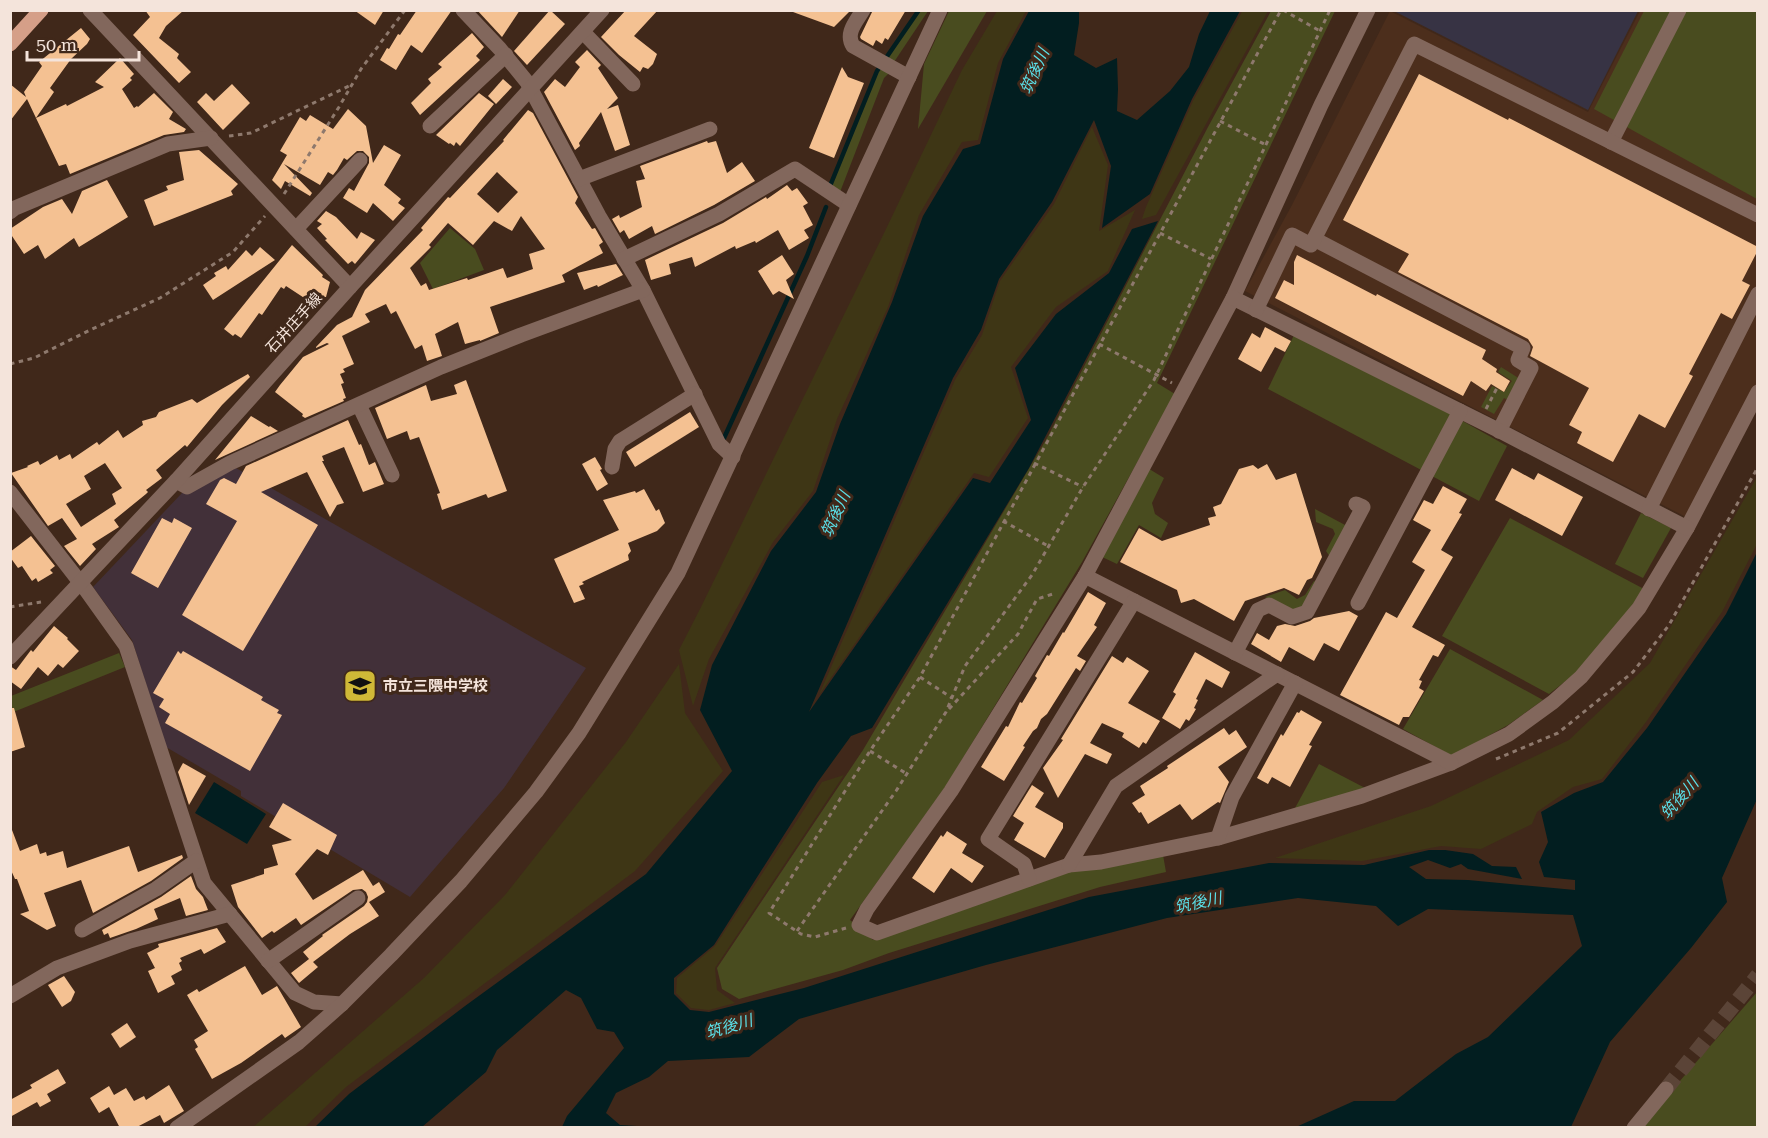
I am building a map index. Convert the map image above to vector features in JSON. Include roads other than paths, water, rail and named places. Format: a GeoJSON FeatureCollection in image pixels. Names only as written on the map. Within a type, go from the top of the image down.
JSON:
{"type":"FeatureCollection","features":[{"type":"Feature","properties":{"kind":"main road"},"geometry":{"type":"LineString","coordinates":[[10,44],[41,10]]}},
{"type":"Feature","properties":{"kind":"street"},"geometry":{"type":"LineString","coordinates":[[90,10],[277,202],[296,229],[350,287]]}},
{"type":"Feature","properties":{"kind":"street"},"geometry":{"type":"LineString","coordinates":[[464,10],[506,56],[530,89],[643,290],[719,444],[733,457]]}},
{"type":"Feature","properties":{"kind":"street","name":"石井庄手線"},"geometry":{"type":"LineString","coordinates":[[10,657],[176,481],[602,10]]}},
{"type":"Feature","properties":{"kind":"street"},"geometry":{"type":"LineString","coordinates":[[863,10],[850,32],[849,40],[853,46],[909,77]]}},
{"type":"Feature","properties":{"kind":"street"},"geometry":{"type":"LineString","coordinates":[[177,1128],[299,1042],[391,956],[461,881],[542,783],[579,733],[678,573],[940,10]]}},
{"type":"Feature","properties":{"kind":"street"},"geometry":{"type":"LineString","coordinates":[[1368,10],[1321,105],[1233,298],[1082,581],[951,791],[867,909],[859,925],[877,933],[1069,865],[1101,862],[1218,838],[1362,796],[1451,763],[1509,734],[1553,702],[1581,676],[1639,608],[1687,528],[1758,392]]}},
{"type":"Feature","properties":{"kind":"street"},"geometry":{"type":"LineString","coordinates":[[1611,142],[1679,10]]}},
{"type":"Feature","properties":{"kind":"street"},"geometry":{"type":"LineString","coordinates":[[583,32],[633,84]]}},
{"type":"Feature","properties":{"kind":"street"},"geometry":{"type":"LineString","coordinates":[[1256,310],[1292,235],[1311,245],[1414,44],[1758,215]]}},
{"type":"Feature","properties":{"kind":"street"},"geometry":{"type":"LineString","coordinates":[[430,126],[506,56]]}},
{"type":"Feature","properties":{"kind":"street"},"geometry":{"type":"LineString","coordinates":[[579,179],[710,129]]}},
{"type":"Feature","properties":{"kind":"street"},"geometry":{"type":"LineString","coordinates":[[10,212],[168,144],[216,138]]}},
{"type":"Feature","properties":{"kind":"street"},"geometry":{"type":"LineString","coordinates":[[296,229],[360,160]]}},
{"type":"Feature","properties":{"kind":"street"},"geometry":{"type":"LineString","coordinates":[[624,259],[719,214],[795,169],[849,205]]}},
{"type":"Feature","properties":{"kind":"street"},"geometry":{"type":"LineString","coordinates":[[1314,239],[1523,348],[1518,360],[1531,368],[1498,430]]}},
{"type":"Feature","properties":{"kind":"street"},"geometry":{"type":"LineString","coordinates":[[176,481],[187,487],[230,464],[441,367],[643,290]]}},
{"type":"Feature","properties":{"kind":"street"},"geometry":{"type":"LineString","coordinates":[[1649,508],[1758,294]]}},
{"type":"Feature","properties":{"kind":"street"},"geometry":{"type":"LineString","coordinates":[[1233,298],[1498,430],[1687,528]]}},
{"type":"Feature","properties":{"kind":"street"},"geometry":{"type":"LineString","coordinates":[[612,467],[615,449],[620,441],[694,394]]}},
{"type":"Feature","properties":{"kind":"street"},"geometry":{"type":"LineString","coordinates":[[359,405],[392,475]]}},
{"type":"Feature","properties":{"kind":"street"},"geometry":{"type":"LineString","coordinates":[[1359,603],[1460,411]]}},
{"type":"Feature","properties":{"kind":"street"},"geometry":{"type":"LineString","coordinates":[[10,492],[126,645],[204,883],[295,993],[314,1002],[342,1004]]}},
{"type":"Feature","properties":{"kind":"street"},"geometry":{"type":"LineString","coordinates":[[1235,653],[1258,610],[1269,605],[1292,616],[1307,612],[1363,507],[1356,504]]}},
{"type":"Feature","properties":{"kind":"street"},"geometry":{"type":"LineString","coordinates":[[1082,581],[1134,601],[1451,763]]}},
{"type":"Feature","properties":{"kind":"street"},"geometry":{"type":"LineString","coordinates":[[1029,879],[1024,864],[988,839],[1134,601]]}},
{"type":"Feature","properties":{"kind":"street"},"geometry":{"type":"LineString","coordinates":[[1069,865],[1116,786],[1277,674]]}},
{"type":"Feature","properties":{"kind":"street"},"geometry":{"type":"LineString","coordinates":[[1218,838],[1232,797],[1295,683]]}},
{"type":"Feature","properties":{"kind":"street"},"geometry":{"type":"LineString","coordinates":[[82,930],[156,889],[196,861]]}},
{"type":"Feature","properties":{"kind":"street"},"geometry":{"type":"LineString","coordinates":[[268,961],[358,898]]}},
{"type":"Feature","properties":{"kind":"street"},"geometry":{"type":"LineString","coordinates":[[10,996],[57,968],[129,941],[230,914]]}},
{"type":"Feature","properties":{"kind":"street"},"geometry":{"type":"LineString","coordinates":[[1634,1128],[1666,1089]]}},
{"type":"Feature","properties":{"kind":"water","name":"筑後川"},"geometry":{"type":"Polygon","coordinates":[[[1029,11],[1079,11],[1074,55],[1096,68],[1117,58],[1117,111],[1137,120],[1170,91],[1189,67],[1199,34],[1210,11],[1240,11],[1192,99],[1150,194],[1102,228],[1111,166],[1094,120],[1052,202],[999,279],[981,330],[953,378],[809,712],[973,478],[990,483],[1031,420],[1015,368],[1056,314],[1109,273],[1132,229],[1158,221],[1029,468],[872,728],[851,736],[817,783],[714,945],[674,978],[674,994],[690,1010],[709,1012],[804,988],[1089,897],[1269,863],[1364,865],[1429,850],[1445,850],[1473,854],[1492,866],[1516,867],[1522,879],[1468,869],[1461,864],[1450,868],[1428,860],[1409,867],[1426,879],[1468,880],[1575,890],[1575,880],[1544,877],[1539,862],[1548,842],[1541,812],[1574,793],[1603,782],[1647,728],[1726,614],[1757,552],[1757,799],[1722,878],[1727,902],[1691,948],[1610,1042],[1571,1127],[1296,1127],[1354,1101],[1395,1101],[1456,1054],[1488,1037],[1582,946],[1573,915],[1428,909],[1398,926],[1376,906],[1298,898],[1167,918],[986,965],[799,1019],[749,1057],[668,1061],[649,1077],[616,1093],[606,1113],[620,1125],[636,1127],[562,1127],[567,1116],[624,1048],[614,1032],[597,1029],[581,998],[566,990],[497,1050],[486,1072],[422,1127],[315,1127],[349,1094],[646,874],[732,771],[700,710],[712,665],[771,551],[816,492],[840,424],[892,302],[923,216],[963,149],[980,144],[1003,59],[1029,11]]]}},
{"type":"Feature","properties":{"kind":"water"},"geometry":{"type":"Polygon","coordinates":[[[214,782],[266,814],[247,844],[195,813],[214,782]]]}},
{"type":"Feature","properties":{"kind":"waterway"},"geometry":{"type":"LineString","coordinates":[[830,186],[877,71],[919,10]]}},
{"type":"Feature","properties":{"kind":"waterway"},"geometry":{"type":"LineString","coordinates":[[724,438],[807,256],[826,207]]}},
{"type":"Feature","properties":{"kind":"tunnel"},"geometry":{"type":"LineString","coordinates":[[1666,1089],[1758,975]]}},
{"type":"Feature","properties":{"kind":"place","name":"市立三隈中学校"},"geometry":{"type":"Point","coordinates":[360,686]}}]}
